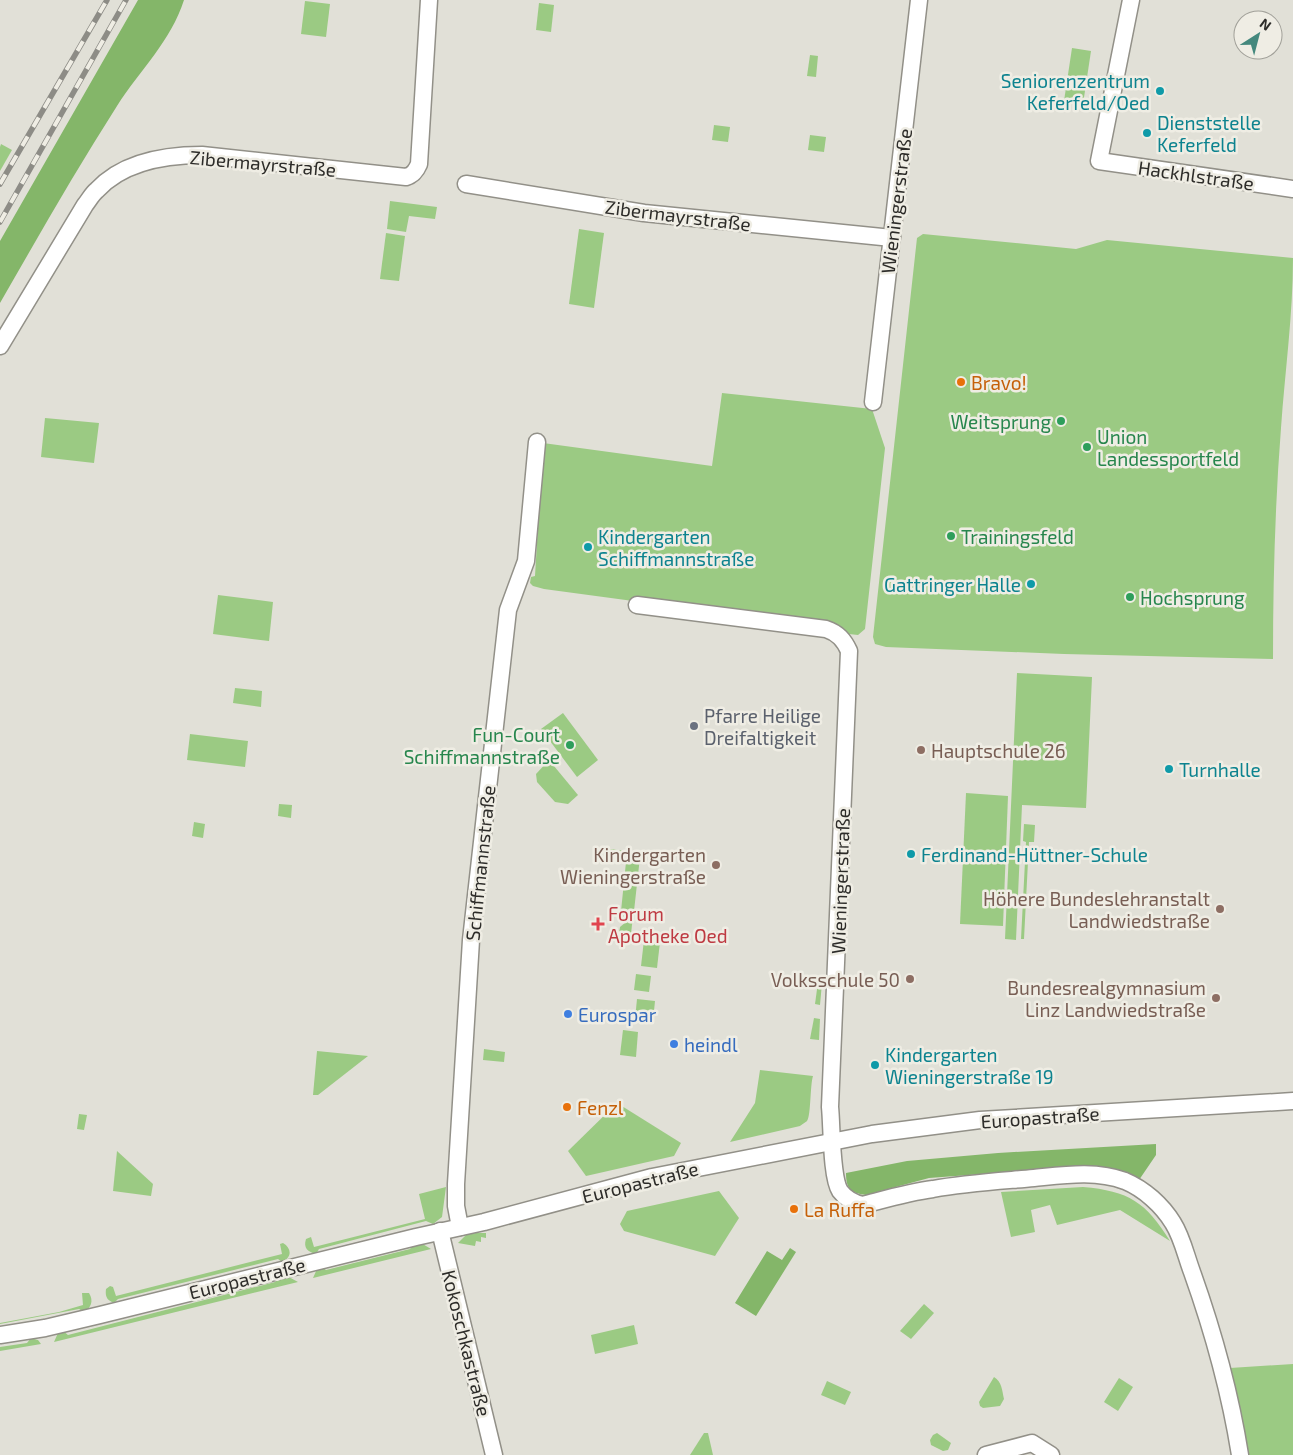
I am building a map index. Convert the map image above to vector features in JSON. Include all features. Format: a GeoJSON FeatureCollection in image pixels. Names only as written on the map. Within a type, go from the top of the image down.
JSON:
{"type":"FeatureCollection","features":[{"type":"Feature","properties":{"kind":"street","name":"Zibermayrstraße"},"geometry":{"type":"LineString","coordinates":[[0,346],[71,228],[97,190],[123,171],[168,156],[202,155],[406,177],[412,175],[419,164],[429,0]]}},
{"type":"Feature","properties":{"kind":"street","name":"Wieningerstraße"},"geometry":{"type":"LineString","coordinates":[[873,402],[919,0]]}},
{"type":"Feature","properties":{"kind":"street","name":"Hackhlstraße"},"geometry":{"type":"LineString","coordinates":[[1131,0],[1098,161],[1293,189]]}},
{"type":"Feature","properties":{"kind":"street","name":"Zibermayrstraße"},"geometry":{"type":"LineString","coordinates":[[466,184],[644,213],[892,238]]}},
{"type":"Feature","properties":{"kind":"street","name":"Schiffmannstraße"},"geometry":{"type":"LineString","coordinates":[[460,1227],[456,1206],[456,1184],[471,940],[508,610],[526,561],[537,442]]}},
{"type":"Feature","properties":{"kind":"street","name":"Wieningerstraße"},"geometry":{"type":"LineString","coordinates":[[637,605],[826,629],[840,636],[849,650],[830,1107],[837,1186],[840,1192],[847,1199],[862,1205],[931,1189],[990,1181],[1062,1175],[1105,1176],[1125,1182],[1148,1195],[1174,1224],[1202,1299],[1220,1357],[1240,1455]]}},
{"type":"Feature","properties":{"kind":"street","name":"Europastraße"},"geometry":{"type":"LineString","coordinates":[[0,1335],[45,1328],[460,1227],[652,1177],[881,1133],[980,1120],[1293,1101]]}},
{"type":"Feature","properties":{"kind":"street","name":"Kokoschkastraße"},"geometry":{"type":"LineString","coordinates":[[440,1231],[494,1455]]}},
{"type":"Feature","properties":{"kind":"street"},"geometry":{"type":"LineString","coordinates":[[986,1455],[1032,1444],[1051,1455]]}},
{"type":"Feature","properties":{"kind":"green space"},"geometry":{"type":"Polygon","coordinates":[[[138,0],[184,0],[171,29],[102,130],[0,303],[0,241],[138,0]]]}},
{"type":"Feature","properties":{"kind":"green space"},"geometry":{"type":"Polygon","coordinates":[[[305,1],[330,4],[326,37],[301,34],[305,1]]]}},
{"type":"Feature","properties":{"kind":"green space"},"geometry":{"type":"Polygon","coordinates":[[[539,3],[554,5],[551,32],[536,30],[539,3]]]}},
{"type":"Feature","properties":{"kind":"green space"},"geometry":{"type":"Polygon","coordinates":[[[1072,48],[1091,51],[1083,104],[1064,101],[1072,48]]]}},
{"type":"Feature","properties":{"kind":"green space"},"geometry":{"type":"Polygon","coordinates":[[[810,55],[818,56],[816,77],[807,76],[810,55]]]}},
{"type":"Feature","properties":{"kind":"green space"},"geometry":{"type":"Polygon","coordinates":[[[714,125],[730,127],[728,142],[712,140],[714,125]]]}},
{"type":"Feature","properties":{"kind":"green space"},"geometry":{"type":"Polygon","coordinates":[[[810,135],[826,137],[824,152],[808,150],[810,135]]]}},
{"type":"Feature","properties":{"kind":"green space"},"geometry":{"type":"Polygon","coordinates":[[[1,144],[12,150],[0,171],[0,147],[1,144]]]}},
{"type":"Feature","properties":{"kind":"green space"},"geometry":{"type":"Polygon","coordinates":[[[390,201],[437,207],[435,219],[409,216],[406,232],[387,229],[390,201]]]}},
{"type":"Feature","properties":{"kind":"green space"},"geometry":{"type":"Polygon","coordinates":[[[579,229],[604,233],[594,308],[569,304],[579,229]]]}},
{"type":"Feature","properties":{"kind":"green space"},"geometry":{"type":"Polygon","coordinates":[[[386,233],[405,236],[399,281],[380,279],[386,233]]]}},
{"type":"Feature","properties":{"kind":"green space","name":"Union Landessportfeld"},"geometry":{"type":"Polygon","coordinates":[[[923,234],[1076,249],[1107,240],[1293,258],[1277,486],[1273,659],[1064,654],[886,647],[875,644],[873,637],[917,238],[923,234]]]}},
{"type":"Feature","properties":{"kind":"green space"},"geometry":{"type":"Polygon","coordinates":[[[722,393],[872,409],[885,448],[865,629],[858,635],[849,634],[837,626],[737,615],[544,589],[533,586],[530,583],[531,577],[535,576],[543,443],[712,466],[722,393]]]}},
{"type":"Feature","properties":{"kind":"green space"},"geometry":{"type":"Polygon","coordinates":[[[45,418],[99,423],[94,463],[41,457],[45,418]]]}},
{"type":"Feature","properties":{"kind":"green space"},"geometry":{"type":"Polygon","coordinates":[[[218,595],[273,602],[269,641],[213,634],[218,595]]]}},
{"type":"Feature","properties":{"kind":"green space"},"geometry":{"type":"Polygon","coordinates":[[[1017,673],[1092,677],[1086,808],[1022,805],[1016,940],[1005,939],[1017,673]]]}},
{"type":"Feature","properties":{"kind":"green space"},"geometry":{"type":"Polygon","coordinates":[[[235,688],[262,691],[261,707],[233,703],[235,688]]]}},
{"type":"Feature","properties":{"kind":"green space","name":"Fun-Court Schiffmannstraße"},"geometry":{"type":"Polygon","coordinates":[[[563,713],[598,760],[577,777],[541,729],[563,713]]]}},
{"type":"Feature","properties":{"kind":"green space"},"geometry":{"type":"Polygon","coordinates":[[[190,734],[248,741],[245,767],[187,760],[190,734]]]}},
{"type":"Feature","properties":{"kind":"green space"},"geometry":{"type":"Polygon","coordinates":[[[549,760],[578,795],[568,804],[555,802],[537,782],[536,774],[549,760]]]}},
{"type":"Feature","properties":{"kind":"green space"},"geometry":{"type":"Polygon","coordinates":[[[966,793],[1008,796],[1003,926],[960,924],[966,793]]]}},
{"type":"Feature","properties":{"kind":"green space"},"geometry":{"type":"Polygon","coordinates":[[[279,804],[292,805],[291,818],[278,816],[279,804]]]}},
{"type":"Feature","properties":{"kind":"green space"},"geometry":{"type":"Polygon","coordinates":[[[194,822],[205,824],[203,838],[192,836],[194,822]]]}},
{"type":"Feature","properties":{"kind":"green space"},"geometry":{"type":"Polygon","coordinates":[[[1024,824],[1035,825],[1034,842],[1029,842],[1024,939],[1021,939],[1026,842],[1023,841],[1024,824]]]}},
{"type":"Feature","properties":{"kind":"green space"},"geometry":{"type":"Polygon","coordinates":[[[610,849],[635,852],[640,857],[634,911],[620,921],[626,862],[616,860],[616,856],[610,849]]]}},
{"type":"Feature","properties":{"kind":"green space"},"geometry":{"type":"Polygon","coordinates":[[[633,916],[631,934],[619,933],[620,927],[633,916]]]}},
{"type":"Feature","properties":{"kind":"green space"},"geometry":{"type":"Polygon","coordinates":[[[644,940],[660,942],[657,968],[641,966],[644,940]]]}},
{"type":"Feature","properties":{"kind":"green space"},"geometry":{"type":"Polygon","coordinates":[[[636,974],[651,976],[649,992],[634,990],[636,974]]]}},
{"type":"Feature","properties":{"kind":"green space"},"geometry":{"type":"Polygon","coordinates":[[[818,982],[822,983],[820,1005],[815,1004],[818,982]]]}},
{"type":"Feature","properties":{"kind":"green space"},"geometry":{"type":"Polygon","coordinates":[[[637,999],[655,1001],[653,1021],[635,1019],[637,999]]]}},
{"type":"Feature","properties":{"kind":"green space"},"geometry":{"type":"Polygon","coordinates":[[[814,1018],[820,1019],[819,1040],[810,1039],[814,1018]]]}},
{"type":"Feature","properties":{"kind":"green space"},"geometry":{"type":"Polygon","coordinates":[[[623,1030],[638,1032],[636,1057],[620,1055],[623,1030]]]}},
{"type":"Feature","properties":{"kind":"green space"},"geometry":{"type":"Polygon","coordinates":[[[484,1049],[505,1052],[504,1062],[483,1060],[484,1049]]]}},
{"type":"Feature","properties":{"kind":"green space"},"geometry":{"type":"Polygon","coordinates":[[[317,1051],[368,1056],[318,1095],[313,1095],[317,1051]]]}},
{"type":"Feature","properties":{"kind":"green space"},"geometry":{"type":"Polygon","coordinates":[[[760,1070],[813,1076],[807,1121],[800,1126],[730,1142],[755,1103],[760,1070]]]}},
{"type":"Feature","properties":{"kind":"green space"},"geometry":{"type":"Polygon","coordinates":[[[617,1103],[681,1143],[674,1156],[586,1176],[568,1151],[617,1103]]]}},
{"type":"Feature","properties":{"kind":"green space"},"geometry":{"type":"Polygon","coordinates":[[[79,1114],[87,1115],[84,1130],[77,1129],[79,1114]]]}},
{"type":"Feature","properties":{"kind":"green space"},"geometry":{"type":"Polygon","coordinates":[[[1156,1144],[1156,1155],[1139,1180],[1061,1168],[929,1178],[866,1195],[850,1189],[846,1178],[846,1173],[907,1161],[998,1153],[1156,1144]]]}},
{"type":"Feature","properties":{"kind":"green space"},"geometry":{"type":"Polygon","coordinates":[[[117,1151],[153,1184],[151,1196],[113,1191],[117,1151]]]}},
{"type":"Feature","properties":{"kind":"green space"},"geometry":{"type":"Polygon","coordinates":[[[446,1187],[442,1217],[433,1224],[426,1221],[319,1249],[316,1254],[309,1251],[306,1247],[306,1239],[311,1237],[314,1247],[425,1219],[419,1194],[446,1187]]]}},
{"type":"Feature","properties":{"kind":"green space"},"geometry":{"type":"Polygon","coordinates":[[[1083,1187],[1113,1192],[1135,1201],[1153,1217],[1170,1241],[1120,1210],[1057,1225],[1050,1205],[1031,1210],[1035,1232],[1011,1237],[1001,1192],[1083,1187]]]}},
{"type":"Feature","properties":{"kind":"green space"},"geometry":{"type":"Polygon","coordinates":[[[719,1191],[739,1218],[715,1256],[624,1231],[620,1224],[627,1211],[719,1191]]]}},
{"type":"Feature","properties":{"kind":"green space"},"geometry":{"type":"Polygon","coordinates":[[[486,1233],[486,1238],[481,1237],[481,1242],[476,1241],[475,1246],[458,1243],[466,1235],[486,1233]]]}},
{"type":"Feature","properties":{"kind":"green space"},"geometry":{"type":"Polygon","coordinates":[[[283,1243],[290,1253],[288,1258],[282,1262],[278,1259],[118,1299],[114,1303],[106,1296],[106,1289],[110,1286],[113,1287],[116,1296],[282,1254],[280,1244],[283,1243]]]}},
{"type":"Feature","properties":{"kind":"green space"},"geometry":{"type":"Polygon","coordinates":[[[415,1243],[421,1243],[431,1249],[313,1278],[317,1269],[321,1266],[326,1270],[410,1249],[415,1243]]]}},
{"type":"Feature","properties":{"kind":"green space"},"geometry":{"type":"Polygon","coordinates":[[[790,1248],[796,1252],[756,1316],[735,1303],[767,1251],[782,1260],[790,1248]]]}},
{"type":"Feature","properties":{"kind":"green space"},"geometry":{"type":"Polygon","coordinates":[[[287,1276],[298,1282],[54,1342],[58,1333],[62,1330],[68,1335],[275,1282],[287,1276]]]}},
{"type":"Feature","properties":{"kind":"green space"},"geometry":{"type":"Polygon","coordinates":[[[82,1293],[89,1293],[91,1299],[90,1306],[84,1312],[79,1309],[0,1324],[83,1305],[82,1293]]]}},
{"type":"Feature","properties":{"kind":"green space"},"geometry":{"type":"Polygon","coordinates":[[[924,1304],[934,1313],[911,1339],[900,1331],[924,1304]]]}},
{"type":"Feature","properties":{"kind":"green space"},"geometry":{"type":"Polygon","coordinates":[[[634,1325],[638,1344],[595,1354],[591,1335],[634,1325]]]}},
{"type":"Feature","properties":{"kind":"green space"},"geometry":{"type":"Polygon","coordinates":[[[31,1338],[38,1340],[41,1344],[0,1351],[0,1347],[27,1343],[31,1338]]]}},
{"type":"Feature","properties":{"kind":"green space"},"geometry":{"type":"Polygon","coordinates":[[[1293,1364],[1293,1455],[1247,1455],[1230,1368],[1293,1364]]]}},
{"type":"Feature","properties":{"kind":"green space"},"geometry":{"type":"Polygon","coordinates":[[[994,1377],[1000,1384],[1004,1399],[1000,1406],[983,1408],[979,1402],[994,1377]]]}},
{"type":"Feature","properties":{"kind":"green space"},"geometry":{"type":"Polygon","coordinates":[[[1119,1378],[1133,1387],[1118,1411],[1104,1402],[1119,1378]]]}},
{"type":"Feature","properties":{"kind":"green space"},"geometry":{"type":"Polygon","coordinates":[[[827,1381],[851,1392],[845,1405],[821,1395],[827,1381]]]}},
{"type":"Feature","properties":{"kind":"green space"},"geometry":{"type":"Polygon","coordinates":[[[704,1433],[708,1433],[713,1455],[690,1455],[704,1433]]]}},
{"type":"Feature","properties":{"kind":"green space"},"geometry":{"type":"Polygon","coordinates":[[[937,1433],[951,1443],[948,1450],[943,1451],[931,1445],[930,1440],[937,1433]]]}},
{"type":"Feature","properties":{"kind":"railway"},"geometry":{"type":"LineString","coordinates":[[0,184],[107,0]]}},
{"type":"Feature","properties":{"kind":"railway"},"geometry":{"type":"LineString","coordinates":[[0,222],[126,0]]}},
{"type":"Feature","properties":{"kind":"place","name":"Seniorenzentrum Keferfeld/Oed"},"geometry":{"type":"Point","coordinates":[1160,91]}},
{"type":"Feature","properties":{"kind":"place","name":"Dienststelle Keferfeld"},"geometry":{"type":"Point","coordinates":[1147,133]}},
{"type":"Feature","properties":{"kind":"place","name":"Bravo!"},"geometry":{"type":"Point","coordinates":[961,382]}},
{"type":"Feature","properties":{"kind":"place","name":"Weitsprung"},"geometry":{"type":"Point","coordinates":[1061,421]}},
{"type":"Feature","properties":{"kind":"place","name":"Union Landessportfeld"},"geometry":{"type":"Point","coordinates":[1087,447]}},
{"type":"Feature","properties":{"kind":"place","name":"Trainingsfeld"},"geometry":{"type":"Point","coordinates":[951,536]}},
{"type":"Feature","properties":{"kind":"place","name":"Kindergarten Schiffmannstraße"},"geometry":{"type":"Point","coordinates":[588,547]}},
{"type":"Feature","properties":{"kind":"place","name":"Gattringer Halle"},"geometry":{"type":"Point","coordinates":[1031,584]}},
{"type":"Feature","properties":{"kind":"place","name":"Hochsprung"},"geometry":{"type":"Point","coordinates":[1130,597]}},
{"type":"Feature","properties":{"kind":"place","name":"Pfarre Heilige Dreifaltigkeit"},"geometry":{"type":"Point","coordinates":[694,726]}},
{"type":"Feature","properties":{"kind":"place","name":"Fun-Court Schiffmannstraße"},"geometry":{"type":"Point","coordinates":[570,745]}},
{"type":"Feature","properties":{"kind":"place","name":"Hauptschule 26"},"geometry":{"type":"Point","coordinates":[921,750]}},
{"type":"Feature","properties":{"kind":"place","name":"Turnhalle"},"geometry":{"type":"Point","coordinates":[1169,769]}},
{"type":"Feature","properties":{"kind":"place","name":"Ferdinand-Hüttner-Schule"},"geometry":{"type":"Point","coordinates":[911,854]}},
{"type":"Feature","properties":{"kind":"place","name":"Kindergarten Wieningerstraße"},"geometry":{"type":"Point","coordinates":[716,865]}},
{"type":"Feature","properties":{"kind":"place","name":"Höhere Bundeslehranstalt Landwiedstraße"},"geometry":{"type":"Point","coordinates":[1220,909]}},
{"type":"Feature","properties":{"kind":"place","name":"Forum Apotheke Oed"},"geometry":{"type":"Point","coordinates":[598,924]}},
{"type":"Feature","properties":{"kind":"place","name":"Volksschule 50"},"geometry":{"type":"Point","coordinates":[910,979]}},
{"type":"Feature","properties":{"kind":"place","name":"Bundesrealgymnasium Linz Landwiedstraße"},"geometry":{"type":"Point","coordinates":[1216,998]}},
{"type":"Feature","properties":{"kind":"place","name":"Eurospar"},"geometry":{"type":"Point","coordinates":[568,1014]}},
{"type":"Feature","properties":{"kind":"place","name":"heindl"},"geometry":{"type":"Point","coordinates":[674,1044]}},
{"type":"Feature","properties":{"kind":"place","name":"Kindergarten Wieningerstraße 19"},"geometry":{"type":"Point","coordinates":[875,1065]}},
{"type":"Feature","properties":{"kind":"place","name":"Fenzl"},"geometry":{"type":"Point","coordinates":[567,1107]}},
{"type":"Feature","properties":{"kind":"place","name":"La Ruffa"},"geometry":{"type":"Point","coordinates":[794,1209]}}]}
